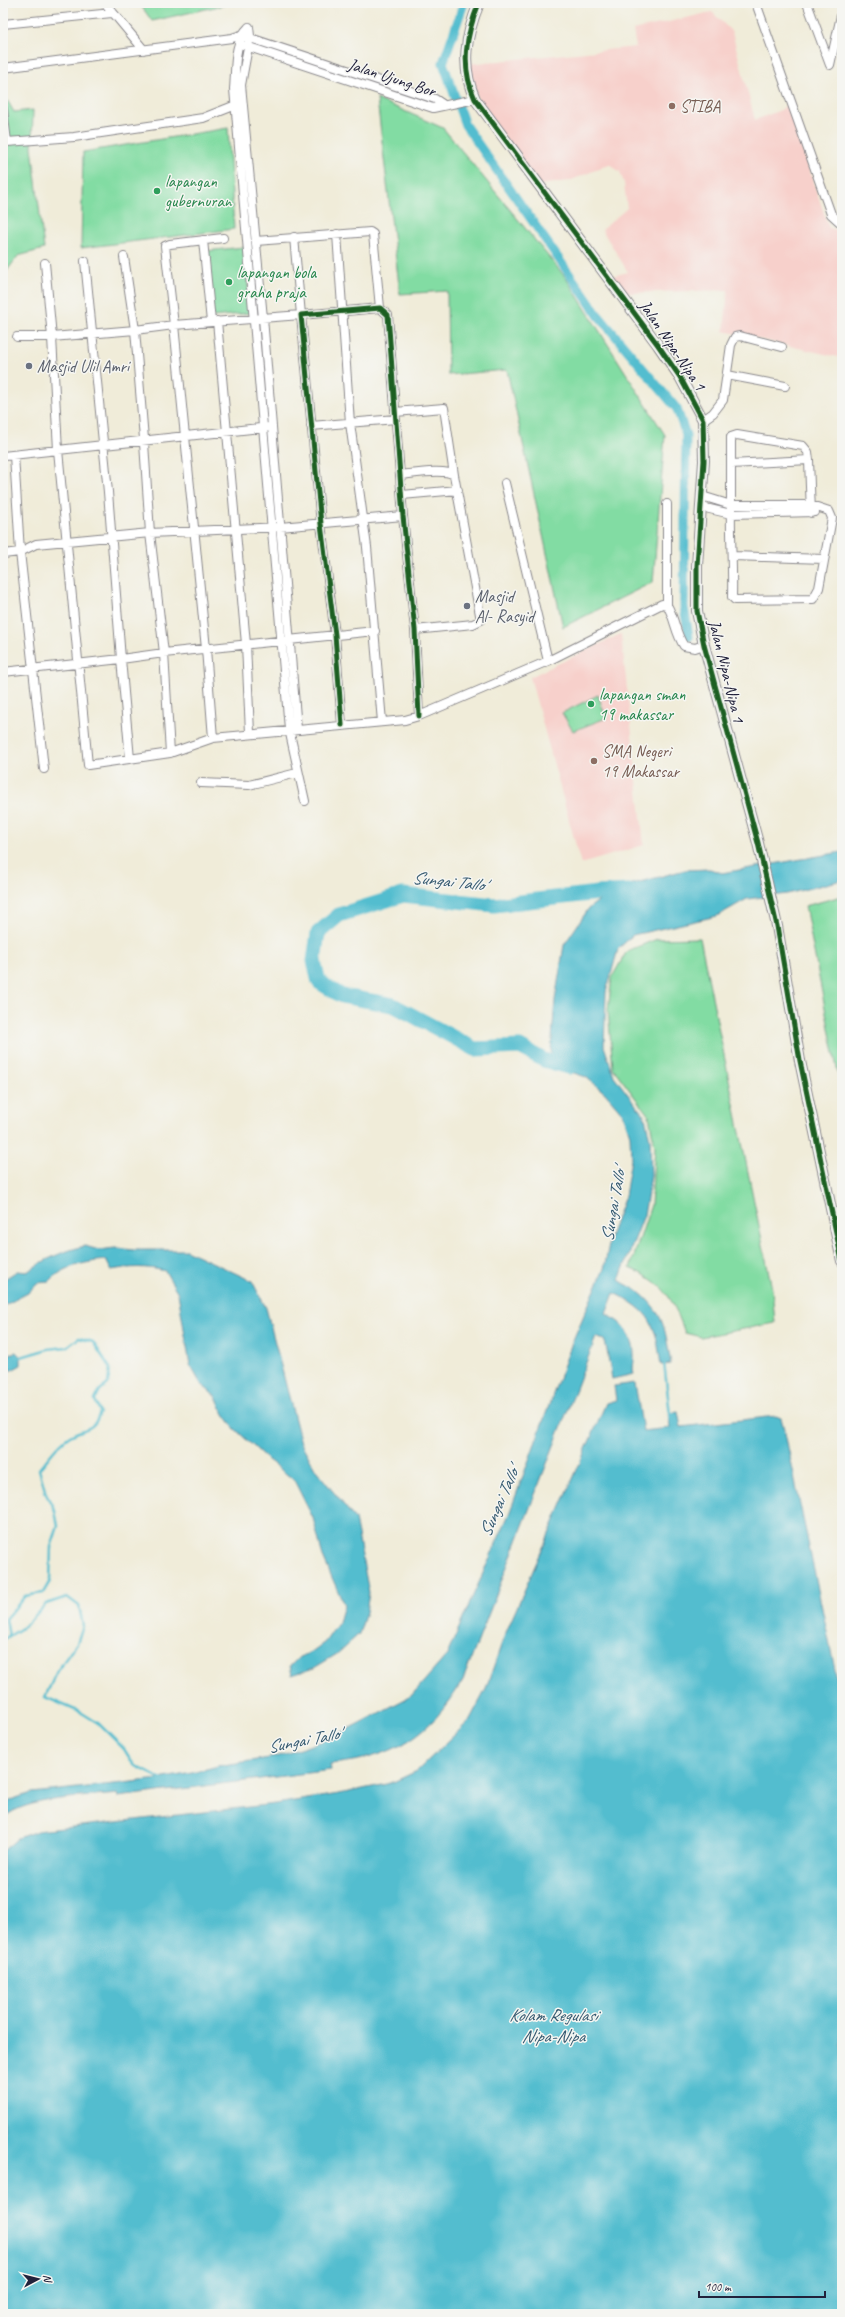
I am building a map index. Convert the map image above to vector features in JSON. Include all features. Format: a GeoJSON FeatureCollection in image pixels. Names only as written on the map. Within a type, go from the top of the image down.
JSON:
{"type":"FeatureCollection","features":[{"type":"Feature","properties":{"kind":"street"},"geometry":{"type":"LineString","coordinates":[[105,3],[144,50]]}},
{"type":"Feature","properties":{"kind":"street","name":"Jalan Nipa-Nipa 1"},"geometry":{"type":"LineString","coordinates":[[479,3],[469,32],[465,56],[468,80],[475,99],[658,345],[680,377],[703,420],[702,502],[696,591],[697,611],[704,645],[758,843],[777,926],[800,1061],[842,1261]]}},
{"type":"Feature","properties":{"kind":"street"},"geometry":{"type":"LineString","coordinates":[[756,3],[831,214],[842,224]]}},
{"type":"Feature","properties":{"kind":"street"},"geometry":{"type":"LineString","coordinates":[[807,3],[830,65],[842,11]]}},
{"type":"Feature","properties":{"kind":"street"},"geometry":{"type":"LineString","coordinates":[[3,24],[112,13]]}},
{"type":"Feature","properties":{"kind":"street","name":"Jalan Ujung Bor"},"geometry":{"type":"LineString","coordinates":[[235,41],[249,27],[250,36],[436,99],[447,105]]}},
{"type":"Feature","properties":{"kind":"street"},"geometry":{"type":"LineString","coordinates":[[250,36],[241,85],[263,318],[268,427],[276,527],[282,642],[297,773],[305,802]]}},
{"type":"Feature","properties":{"kind":"street"},"geometry":{"type":"LineString","coordinates":[[235,41],[234,90],[253,319],[268,427]]}},
{"type":"Feature","properties":{"kind":"street","name":"Jalan Ujung Bor"},"geometry":{"type":"LineString","coordinates":[[3,68],[144,50],[235,41],[426,106],[438,108],[447,105]]}},
{"type":"Feature","properties":{"kind":"street"},"geometry":{"type":"LineString","coordinates":[[447,105],[475,99]]}},
{"type":"Feature","properties":{"kind":"street"},"geometry":{"type":"LineString","coordinates":[[3,109],[7,142],[74,137],[203,118],[236,105]]}},
{"type":"Feature","properties":{"kind":"street"},"geometry":{"type":"LineString","coordinates":[[256,241],[368,232],[373,234],[380,308]]}},
{"type":"Feature","properties":{"kind":"street"},"geometry":{"type":"LineString","coordinates":[[337,234],[341,311],[350,423],[364,521],[382,722]]}},
{"type":"Feature","properties":{"kind":"street"},"geometry":{"type":"LineString","coordinates":[[294,237],[321,524],[335,635],[342,725]]}},
{"type":"Feature","properties":{"kind":"street"},"geometry":{"type":"LineString","coordinates":[[212,738],[206,649],[186,436],[165,246],[170,244],[223,238]]}},
{"type":"Feature","properties":{"kind":"street"},"geometry":{"type":"LineString","coordinates":[[203,240],[227,432],[246,644],[250,733]]}},
{"type":"Feature","properties":{"kind":"street"},"geometry":{"type":"LineString","coordinates":[[124,257],[135,330],[150,533],[164,653],[170,753]]}},
{"type":"Feature","properties":{"kind":"street"},"geometry":{"type":"LineString","coordinates":[[86,262],[104,446],[130,759]]}},
{"type":"Feature","properties":{"kind":"street"},"geometry":{"type":"LineString","coordinates":[[45,263],[52,337],[58,450],[68,541],[88,765],[170,753],[212,738],[250,733],[405,720],[419,716],[548,661],[657,606],[667,605]]}},
{"type":"Feature","properties":{"kind":"street"},"geometry":{"type":"LineString","coordinates":[[17,337],[94,335],[174,325],[341,311],[380,308],[386,311],[389,320],[402,495],[402,516],[416,630],[419,716]]}},
{"type":"Feature","properties":{"kind":"street"},"geometry":{"type":"LineString","coordinates":[[703,420],[721,405],[731,345],[735,337],[740,336],[782,346]]}},
{"type":"Feature","properties":{"kind":"street"},"geometry":{"type":"LineString","coordinates":[[727,375],[785,386]]}},
{"type":"Feature","properties":{"kind":"street"},"geometry":{"type":"LineString","coordinates":[[311,426],[350,423],[444,408],[454,475],[458,490],[481,621],[473,624],[416,630]]}},
{"type":"Feature","properties":{"kind":"street"},"geometry":{"type":"LineString","coordinates":[[3,456],[268,427]]}},
{"type":"Feature","properties":{"kind":"street"},"geometry":{"type":"LineString","coordinates":[[702,502],[731,505],[811,509],[821,509],[829,511],[832,515],[819,588],[813,599],[735,600],[732,597],[733,556],[731,514],[731,505],[731,464],[730,440],[734,435],[803,446],[808,452],[811,509]]}},
{"type":"Feature","properties":{"kind":"street"},"geometry":{"type":"LineString","coordinates":[[14,454],[20,552],[44,769]]}},
{"type":"Feature","properties":{"kind":"street"},"geometry":{"type":"LineString","coordinates":[[731,464],[809,460]]}},
{"type":"Feature","properties":{"kind":"street"},"geometry":{"type":"LineString","coordinates":[[400,475],[451,473],[454,475]]}},
{"type":"Feature","properties":{"kind":"street"},"geometry":{"type":"LineString","coordinates":[[505,483],[548,661]]}},
{"type":"Feature","properties":{"kind":"street"},"geometry":{"type":"LineString","coordinates":[[402,495],[458,490]]}},
{"type":"Feature","properties":{"kind":"street"},"geometry":{"type":"LineString","coordinates":[[702,502],[731,514],[811,509]]}},
{"type":"Feature","properties":{"kind":"street"},"geometry":{"type":"LineString","coordinates":[[667,504],[667,605],[684,646],[695,648],[704,645]]}},
{"type":"Feature","properties":{"kind":"street"},"geometry":{"type":"LineString","coordinates":[[3,554],[20,552],[36,544],[111,538],[150,533],[194,530],[235,530],[364,521],[402,516]]}},
{"type":"Feature","properties":{"kind":"street"},"geometry":{"type":"LineString","coordinates":[[276,527],[291,640],[293,729]]}},
{"type":"Feature","properties":{"kind":"street"},"geometry":{"type":"LineString","coordinates":[[733,556],[824,559]]}},
{"type":"Feature","properties":{"kind":"street"},"geometry":{"type":"LineString","coordinates":[[3,672],[164,653],[246,644],[282,642],[375,631]]}},
{"type":"Feature","properties":{"kind":"street"},"geometry":{"type":"LineString","coordinates":[[201,783],[249,785],[297,773]]}},
{"type":"Feature","properties":{"kind":"shaded area"},"geometry":{"type":"Polygon","coordinates":[[[712,12],[732,32],[755,120],[781,110],[787,104],[829,228],[842,231],[842,358],[724,331],[728,290],[622,293],[608,277],[628,272],[602,230],[627,208],[624,183],[620,172],[610,164],[569,181],[539,185],[480,106],[468,64],[636,47],[633,30],[712,12]]]}},
{"type":"Feature","properties":{"kind":"shaded area","name":"SMA Negeri 19 Makassar"},"geometry":{"type":"Polygon","coordinates":[[[621,634],[644,845],[581,864],[530,677],[621,634]]]}},
{"type":"Feature","properties":{"kind":"green space"},"geometry":{"type":"Polygon","coordinates":[[[139,3],[222,3],[224,5],[152,21],[139,3]]]}},
{"type":"Feature","properties":{"kind":"green space"},"geometry":{"type":"Polygon","coordinates":[[[3,93],[14,112],[33,110],[32,147],[44,249],[18,256],[3,276],[3,93]]]}},
{"type":"Feature","properties":{"kind":"green space"},"geometry":{"type":"Polygon","coordinates":[[[377,99],[443,128],[566,278],[665,435],[653,582],[563,627],[507,370],[448,375],[447,291],[400,294],[377,99]]]}},
{"type":"Feature","properties":{"kind":"green space","name":"lapangan gubernuran"},"geometry":{"type":"Polygon","coordinates":[[[228,128],[234,229],[81,248],[83,152],[228,128]]]}},
{"type":"Feature","properties":{"kind":"green space","name":"lapangan bola graha praja"},"geometry":{"type":"Polygon","coordinates":[[[244,247],[251,313],[213,317],[206,251],[244,247]]]}},
{"type":"Feature","properties":{"kind":"green space","name":"lapangan sman 19 makassar"},"geometry":{"type":"Polygon","coordinates":[[[598,695],[606,718],[573,731],[562,713],[598,695]]]}},
{"type":"Feature","properties":{"kind":"green space"},"geometry":{"type":"Polygon","coordinates":[[[842,896],[842,1094],[805,906],[842,896]]]}},
{"type":"Feature","properties":{"kind":"green space"},"geometry":{"type":"Polygon","coordinates":[[[700,938],[772,1289],[775,1323],[701,1337],[685,1333],[676,1310],[666,1293],[652,1280],[630,1268],[651,1205],[655,1147],[649,1116],[613,1068],[608,1010],[612,977],[627,951],[657,939],[700,938]]]}},
{"type":"Feature","properties":{"kind":"water"},"geometry":{"type":"Polygon","coordinates":[[[842,852],[842,880],[787,894],[747,899],[717,916],[633,935],[618,949],[606,992],[604,1046],[614,1076],[645,1117],[650,1140],[651,1176],[644,1215],[619,1280],[638,1291],[649,1301],[660,1317],[665,1333],[671,1364],[661,1365],[654,1329],[650,1320],[637,1306],[614,1293],[606,1314],[623,1326],[630,1337],[634,1351],[634,1374],[612,1379],[606,1345],[604,1340],[596,1337],[463,1680],[437,1716],[424,1730],[392,1750],[353,1761],[330,1764],[331,1770],[118,1797],[117,1794],[57,1799],[27,1806],[14,1811],[3,1818],[3,1806],[13,1799],[32,1793],[159,1779],[192,1773],[218,1766],[276,1757],[329,1739],[411,1696],[447,1655],[509,1514],[573,1340],[604,1269],[611,1234],[625,1196],[631,1159],[630,1135],[623,1114],[605,1093],[586,1077],[550,1065],[555,1000],[564,945],[589,908],[614,889],[685,870],[710,869],[722,873],[842,852]]]}},
{"type":"Feature","properties":{"kind":"water"},"geometry":{"type":"Polygon","coordinates":[[[85,1246],[99,1250],[115,1248],[134,1250],[186,1250],[252,1281],[266,1308],[301,1443],[316,1470],[355,1519],[369,1593],[366,1612],[359,1634],[337,1654],[314,1668],[292,1675],[290,1666],[299,1657],[310,1653],[325,1642],[339,1622],[344,1605],[323,1557],[313,1518],[294,1480],[267,1459],[234,1428],[224,1414],[216,1397],[201,1384],[190,1365],[178,1293],[165,1271],[151,1268],[125,1268],[111,1270],[106,1260],[91,1262],[75,1266],[61,1272],[49,1282],[37,1283],[28,1293],[3,1306],[3,1280],[17,1271],[27,1272],[54,1256],[85,1246]]]}},
{"type":"Feature","properties":{"kind":"water"},"geometry":{"type":"Polygon","coordinates":[[[16,1352],[21,1357],[21,1365],[12,1370],[3,1370],[3,1356],[16,1352]]]}},
{"type":"Feature","properties":{"kind":"water","name":"Kolam Regulasi Nipa-Nipa"},"geometry":{"type":"Polygon","coordinates":[[[635,1383],[643,1431],[670,1428],[668,1413],[678,1412],[681,1427],[776,1416],[781,1418],[785,1433],[842,1703],[842,2314],[3,2314],[3,1851],[18,1838],[37,1831],[275,1804],[339,1794],[391,1783],[417,1771],[469,1721],[485,1691],[504,1637],[606,1403],[616,1400],[614,1386],[635,1383]]]}},
{"type":"Feature","properties":{"kind":"waterway"},"geometry":{"type":"LineString","coordinates":[[464,3],[443,63],[465,125],[598,315],[677,409],[686,435],[684,607],[689,637]]}},
{"type":"Feature","properties":{"kind":"waterway","name":"Sungai Tallo'"},"geometry":{"type":"LineString","coordinates":[[569,1067],[544,1060],[520,1047],[475,1049],[393,1005],[342,996],[319,982],[314,961],[318,933],[339,915],[403,895],[494,905],[598,893],[629,891]]}},
{"type":"Feature","properties":{"kind":"waterway"},"geometry":{"type":"LineString","coordinates":[[9,1636],[6,1619],[25,1596],[43,1593],[50,1581],[51,1547],[58,1526],[55,1511],[46,1494],[39,1469],[57,1447],[66,1439],[95,1423],[100,1412],[95,1400],[100,1390],[108,1384],[110,1368],[93,1342],[79,1338],[67,1347],[48,1349],[21,1357]]}},
{"type":"Feature","properties":{"kind":"waterway"},"geometry":{"type":"LineString","coordinates":[[664,1362],[670,1415]]}},
{"type":"Feature","properties":{"kind":"waterway"},"geometry":{"type":"LineString","coordinates":[[3,1640],[25,1626],[46,1604],[67,1597],[79,1606],[83,1626],[77,1643],[57,1671],[45,1697],[82,1713],[98,1723],[124,1749],[134,1765],[163,1780]]}},
{"type":"Feature","properties":{"kind":"cycle path"},"geometry":{"type":"LineString","coordinates":[[479,3],[474,15],[466,51],[467,75],[475,99],[658,345],[680,377],[703,420],[704,461],[697,566],[697,611],[704,645],[758,843],[777,926],[800,1061],[842,1261]]}},
{"type":"Feature","properties":{"kind":"cycle path"},"geometry":{"type":"LineString","coordinates":[[342,725],[335,635],[321,524],[301,315],[380,308],[388,315],[403,516],[415,630],[419,716]]}},
{"type":"Feature","properties":{"kind":"place","name":"STIBA"},"geometry":{"type":"Point","coordinates":[672,106]}},
{"type":"Feature","properties":{"kind":"place","name":"lapangan gubernuran"},"geometry":{"type":"Point","coordinates":[157,191]}},
{"type":"Feature","properties":{"kind":"place","name":"lapangan bola graha praja"},"geometry":{"type":"Point","coordinates":[229,282]}},
{"type":"Feature","properties":{"kind":"place","name":"Masjid Ulil Amri"},"geometry":{"type":"Point","coordinates":[29,366]}},
{"type":"Feature","properties":{"kind":"place","name":"Masjid Al- Rasyid"},"geometry":{"type":"Point","coordinates":[467,606]}},
{"type":"Feature","properties":{"kind":"place","name":"lapangan sman 19 makassar"},"geometry":{"type":"Point","coordinates":[591,704]}},
{"type":"Feature","properties":{"kind":"place","name":"SMA Negeri 19 Makassar"},"geometry":{"type":"Point","coordinates":[594,761]}}]}
